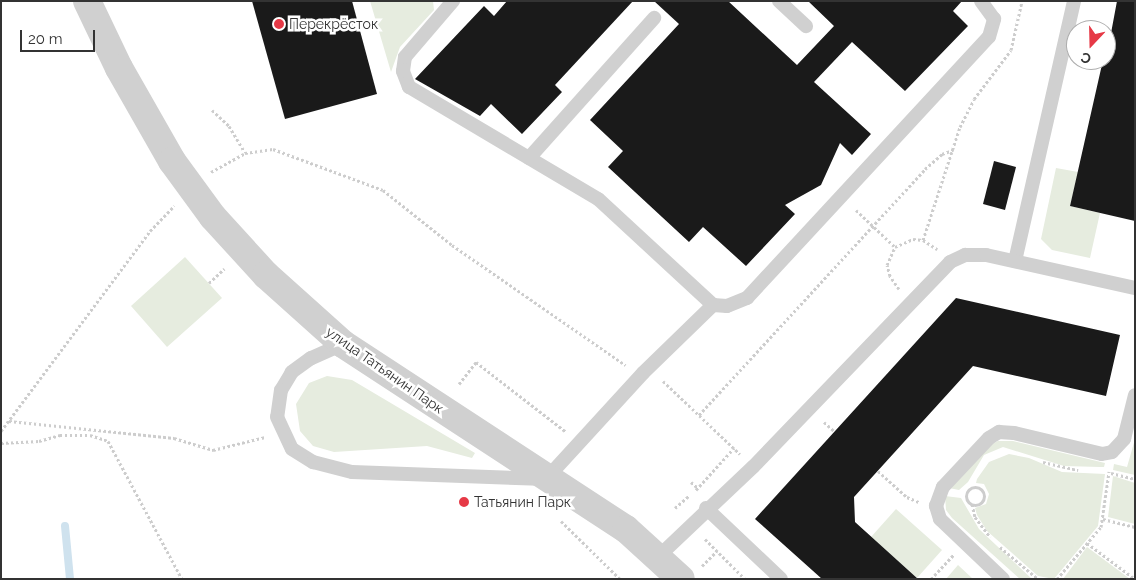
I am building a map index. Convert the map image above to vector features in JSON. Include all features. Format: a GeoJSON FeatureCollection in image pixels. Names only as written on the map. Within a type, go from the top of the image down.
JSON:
{"type":"FeatureCollection","features":[{"type":"Feature","properties":{"kind":"street","name":"улица Татьянин Парк"},"geometry":{"type":"LineString","coordinates":[[87,1],[136,100],[172,161],[213,217],[266,275],[343,344],[546,479],[626,529],[658,557],[692,572]]}},
{"type":"Feature","properties":{"kind":"lane"},"geometry":{"type":"LineString","coordinates":[[453,1],[408,50],[403,64],[404,79],[415,93],[529,158],[606,205],[713,305],[727,306],[746,298],[989,37],[994,18],[981,1]]}},
{"type":"Feature","properties":{"kind":"lane"},"geometry":{"type":"LineString","coordinates":[[779,1],[806,26]]}},
{"type":"Feature","properties":{"kind":"lane"},"geometry":{"type":"LineString","coordinates":[[1015,261],[1074,1]]}},
{"type":"Feature","properties":{"kind":"lane"},"geometry":{"type":"LineString","coordinates":[[529,158],[654,18]]}},
{"type":"Feature","properties":{"kind":"lane"},"geometry":{"type":"LineString","coordinates":[[658,557],[706,508],[753,466],[950,262],[975,254],[1135,288]]}},
{"type":"Feature","properties":{"kind":"lane"},"geometry":{"type":"LineString","coordinates":[[343,344],[311,358],[292,372],[281,390],[277,417],[292,449],[313,462],[352,472],[546,479],[643,373],[713,305]]}},
{"type":"Feature","properties":{"kind":"lane"},"geometry":{"type":"LineString","coordinates":[[1003,579],[963,543],[940,519],[936,506],[943,487],[989,438],[999,432],[1014,433],[1102,454],[1112,452],[1124,439],[1135,395]]}},
{"type":"Feature","properties":{"kind":"lane"},"geometry":{"type":"LineString","coordinates":[[706,508],[781,579]]}},
{"type":"Feature","properties":{"kind":"path"},"geometry":{"type":"LineString","coordinates":[[922,240],[960,127],[974,99],[1011,50],[1022,1]]}},
{"type":"Feature","properties":{"kind":"path"},"geometry":{"type":"LineString","coordinates":[[212,110],[229,126],[245,153]]}},
{"type":"Feature","properties":{"kind":"path"},"geometry":{"type":"LineString","coordinates":[[206,175],[245,153],[273,149],[383,190],[452,244],[621,364],[660,378],[753,466]]}},
{"type":"Feature","properties":{"kind":"path"},"geometry":{"type":"LineString","coordinates":[[699,415],[930,164],[953,150]]}},
{"type":"Feature","properties":{"kind":"path"},"geometry":{"type":"LineString","coordinates":[[1,431],[150,231],[176,204]]}},
{"type":"Feature","properties":{"kind":"path"},"geometry":{"type":"LineString","coordinates":[[869,222],[895,247]]}},
{"type":"Feature","properties":{"kind":"path"},"geometry":{"type":"LineString","coordinates":[[910,302],[890,276],[887,265],[895,247],[904,241],[922,240],[950,262]]}},
{"type":"Feature","properties":{"kind":"path"},"geometry":{"type":"LineString","coordinates":[[209,283],[226,266]]}},
{"type":"Feature","properties":{"kind":"path"},"geometry":{"type":"LineString","coordinates":[[459,384],[476,362],[540,409],[578,444]]}},
{"type":"Feature","properties":{"kind":"path"},"geometry":{"type":"LineString","coordinates":[[8,421],[174,438],[213,450],[265,438]]}},
{"type":"Feature","properties":{"kind":"path"},"geometry":{"type":"LineString","coordinates":[[828,426],[834,432]]}},
{"type":"Feature","properties":{"kind":"path"},"geometry":{"type":"LineString","coordinates":[[1,443],[39,441],[60,435],[90,435],[108,441],[182,579]]}},
{"type":"Feature","properties":{"kind":"path"},"geometry":{"type":"LineString","coordinates":[[675,508],[698,488],[734,448]]}},
{"type":"Feature","properties":{"kind":"path"},"geometry":{"type":"LineString","coordinates":[[1057,579],[1099,530],[1103,519],[1112,452]]}},
{"type":"Feature","properties":{"kind":"path"},"geometry":{"type":"LineString","coordinates":[[1036,459],[1059,468],[1083,470]]}},
{"type":"Feature","properties":{"kind":"path"},"geometry":{"type":"LineString","coordinates":[[878,471],[907,497],[936,506]]}},
{"type":"Feature","properties":{"kind":"path"},"geometry":{"type":"LineString","coordinates":[[1104,472],[1135,478]]}},
{"type":"Feature","properties":{"kind":"path"},"geometry":{"type":"LineString","coordinates":[[973,481],[972,487],[966,495],[972,504],[975,517],[986,532],[1038,579]]}},
{"type":"Feature","properties":{"kind":"path"},"geometry":{"type":"LineString","coordinates":[[691,482],[698,488]]}},
{"type":"Feature","properties":{"kind":"path"},"geometry":{"type":"LineString","coordinates":[[972,487],[979,488],[984,494],[979,504],[972,504]]}},
{"type":"Feature","properties":{"kind":"path"},"geometry":{"type":"LineString","coordinates":[[1103,519],[1135,527]]}},
{"type":"Feature","properties":{"kind":"path"},"geometry":{"type":"LineString","coordinates":[[561,521],[620,579]]}},
{"type":"Feature","properties":{"kind":"path"},"geometry":{"type":"LineString","coordinates":[[698,532],[745,579]]}},
{"type":"Feature","properties":{"kind":"path"},"geometry":{"type":"LineString","coordinates":[[931,579],[963,543]]}},
{"type":"Feature","properties":{"kind":"path"},"geometry":{"type":"LineString","coordinates":[[1087,543],[1135,578]]}},
{"type":"Feature","properties":{"kind":"path"},"geometry":{"type":"LineString","coordinates":[[692,572],[717,551]]}},
{"type":"Feature","properties":{"kind":"shaded area"},"geometry":{"type":"Polygon","coordinates":[[[370,1],[433,1],[434,10],[400,47],[391,72],[370,1]]]}},
{"type":"Feature","properties":{"kind":"shaded area"},"geometry":{"type":"Polygon","coordinates":[[[1056,168],[1078,172],[1070,206],[1100,213],[1090,258],[1052,250],[1041,239],[1056,168]]]}},
{"type":"Feature","properties":{"kind":"shaded area"},"geometry":{"type":"Polygon","coordinates":[[[185,257],[222,298],[167,347],[131,306],[185,257]]]}},
{"type":"Feature","properties":{"kind":"shaded area"},"geometry":{"type":"Polygon","coordinates":[[[327,376],[352,380],[475,453],[472,458],[427,446],[334,452],[313,446],[300,431],[296,404],[309,383],[327,376]]]}},
{"type":"Feature","properties":{"kind":"shaded area"},"geometry":{"type":"Polygon","coordinates":[[[1135,439],[1135,475],[1113,470],[1114,464],[1127,467],[1135,439]]]}},
{"type":"Feature","properties":{"kind":"shaded area"},"geometry":{"type":"Polygon","coordinates":[[[998,441],[1013,441],[1105,463],[1104,467],[1064,466],[1003,447],[984,455],[968,482],[959,490],[949,488],[988,446],[998,441]]]}},
{"type":"Feature","properties":{"kind":"shaded area"},"geometry":{"type":"Polygon","coordinates":[[[1009,454],[1029,458],[1062,472],[1105,474],[1098,526],[1054,579],[1038,576],[987,531],[977,515],[975,508],[986,504],[989,494],[984,484],[976,483],[977,479],[989,462],[1009,454]]]}},
{"type":"Feature","properties":{"kind":"shaded area"},"geometry":{"type":"Polygon","coordinates":[[[1113,476],[1135,483],[1135,524],[1108,517],[1113,476]]]}},
{"type":"Feature","properties":{"kind":"shaded area"},"geometry":{"type":"Polygon","coordinates":[[[945,496],[961,498],[979,529],[1032,579],[1020,579],[952,518],[946,510],[945,496]]]}},
{"type":"Feature","properties":{"kind":"shaded area"},"geometry":{"type":"Polygon","coordinates":[[[896,509],[942,550],[917,578],[871,537],[896,509]]]}},
{"type":"Feature","properties":{"kind":"shaded area"},"geometry":{"type":"Polygon","coordinates":[[[1087,547],[1130,579],[1063,579],[1087,547]]]}},
{"type":"Feature","properties":{"kind":"shaded area"},"geometry":{"type":"Polygon","coordinates":[[[958,565],[973,579],[946,579],[958,565]]]}},
{"type":"Feature","properties":{"kind":"building"},"geometry":{"type":"Polygon","coordinates":[[[252,1],[352,1],[377,94],[285,119],[252,1]]]}},
{"type":"Feature","properties":{"kind":"building"},"geometry":{"type":"Polygon","coordinates":[[[507,1],[633,1],[555,85],[562,92],[522,134],[491,104],[480,116],[415,79],[484,6],[494,16],[507,1]]]}},
{"type":"Feature","properties":{"kind":"building"},"geometry":{"type":"Polygon","coordinates":[[[654,1],[728,1],[797,65],[834,26],[808,1],[962,1],[953,11],[968,26],[905,91],[852,42],[814,82],[871,134],[852,155],[840,143],[821,185],[785,205],[795,214],[746,266],[703,227],[689,242],[608,167],[623,151],[590,120],[679,24],[654,1]]]}},
{"type":"Feature","properties":{"kind":"building"},"geometry":{"type":"Polygon","coordinates":[[[1117,1],[1135,1],[1135,221],[1070,206],[1101,70],[1116,70],[1116,20],[1113,20],[1117,1]]]}},
{"type":"Feature","properties":{"kind":"building"},"geometry":{"type":"Polygon","coordinates":[[[994,161],[1016,167],[1005,210],[983,204],[994,161]]]}},
{"type":"Feature","properties":{"kind":"building"},"geometry":{"type":"Polygon","coordinates":[[[956,298],[1120,335],[1106,396],[973,366],[854,497],[855,522],[918,579],[822,579],[755,519],[956,298]]]}},
{"type":"Feature","properties":{"kind":"waterway"},"geometry":{"type":"LineString","coordinates":[[65,526],[70,579]]}},
{"type":"Feature","properties":{"kind":"place","name":"Перекрёсток"},"geometry":{"type":"Point","coordinates":[279,24]}},
{"type":"Feature","properties":{"kind":"place","name":"Татьянин Парк"},"geometry":{"type":"Point","coordinates":[464,502]}}]}
